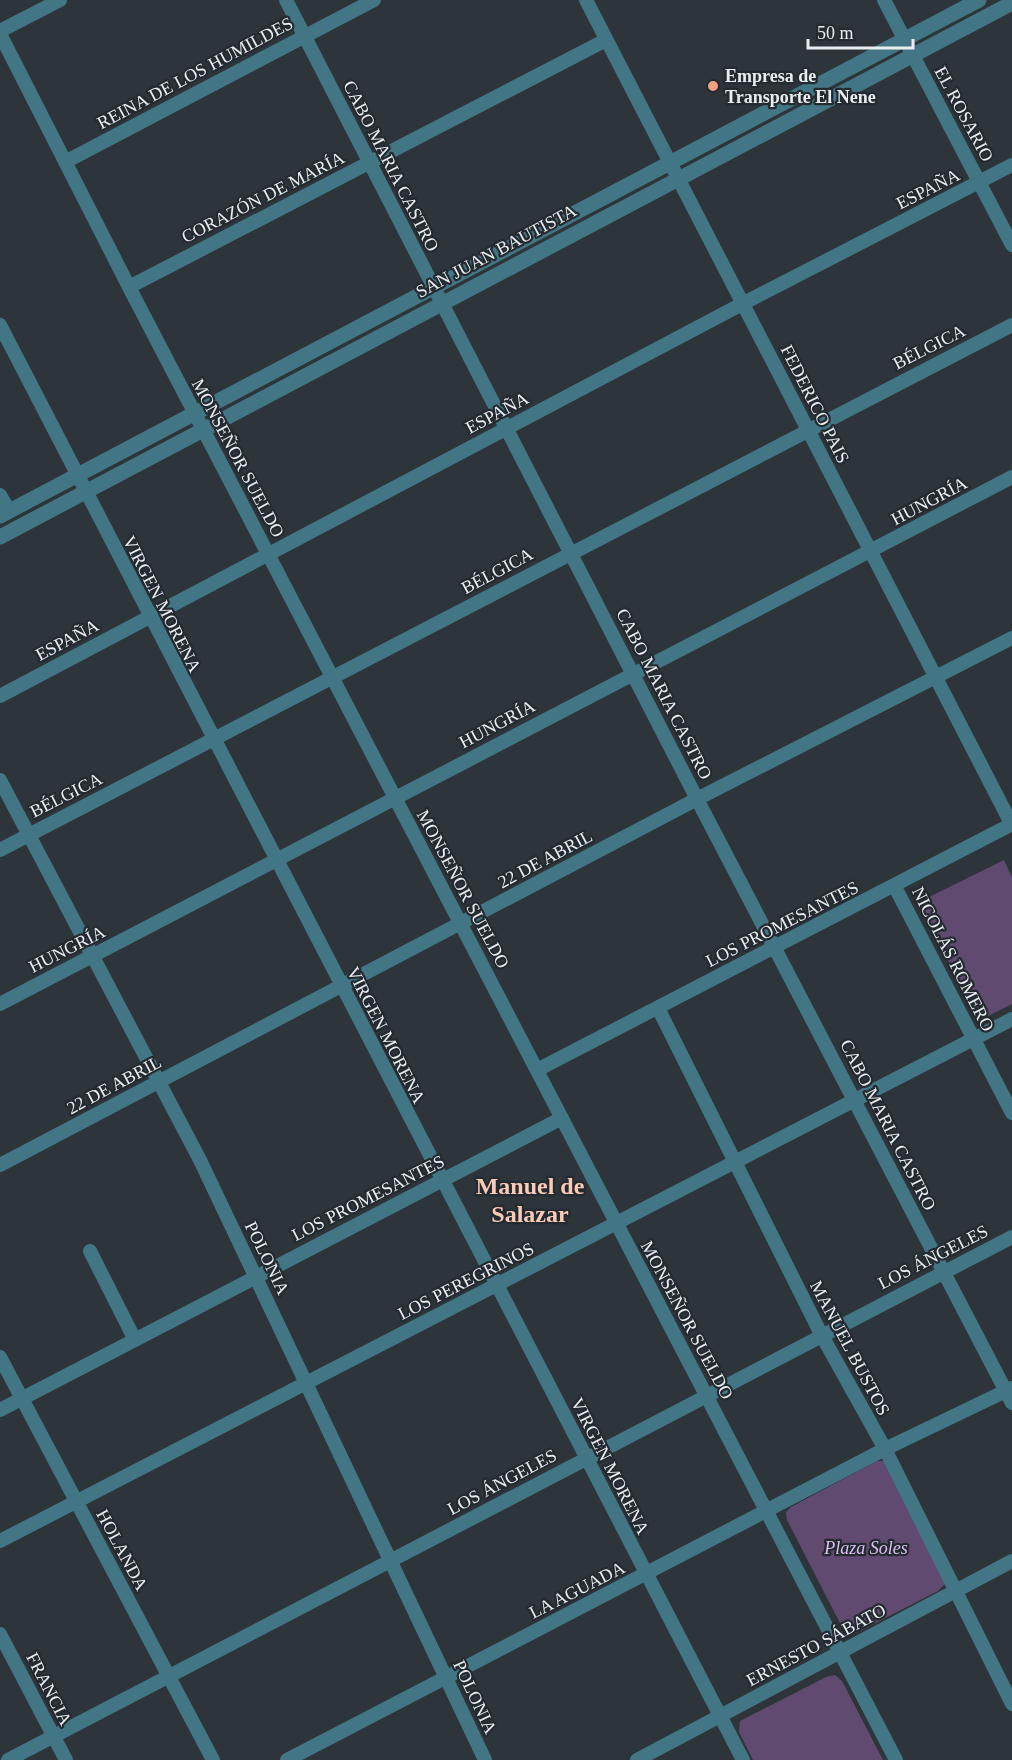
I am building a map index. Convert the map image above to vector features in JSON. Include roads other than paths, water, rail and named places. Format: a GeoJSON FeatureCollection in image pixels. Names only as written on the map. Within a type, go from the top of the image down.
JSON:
{"type":"FeatureCollection","features":[{"type":"Feature","properties":{"kind":"street"},"geometry":{"type":"LineString","coordinates":[[0,33],[60,0]]}},
{"type":"Feature","properties":{"kind":"street","name":"CABO MARIA CASTRO"},"geometry":{"type":"LineString","coordinates":[[286,0],[697,799],[1010,1394]]}},
{"type":"Feature","properties":{"kind":"street","name":"REINA DE LOS HUMILDES"},"geometry":{"type":"LineString","coordinates":[[65,162],[374,0]]}},
{"type":"Feature","properties":{"kind":"street","name":"FEDERICO PAIS"},"geometry":{"type":"LineString","coordinates":[[586,0],[1012,825]]}},
{"type":"Feature","properties":{"kind":"street","name":"EL ROSARIO"},"geometry":{"type":"LineString","coordinates":[[884,0],[1012,245]]}},
{"type":"Feature","properties":{"kind":"street","name":"SAN JUAN BAUTISTA"},"geometry":{"type":"LineString","coordinates":[[4,513],[979,0]]}},
{"type":"Feature","properties":{"kind":"street","name":"SAN JUAN BAUTISTA"},"geometry":{"type":"LineString","coordinates":[[0,537],[1012,3]]}},
{"type":"Feature","properties":{"kind":"street","name":"MONSEÑOR SUELDO"},"geometry":{"type":"LineString","coordinates":[[0,33],[129,287],[896,1760]]}},
{"type":"Feature","properties":{"kind":"street","name":"CORAZÓN DE MARÍA"},"geometry":{"type":"LineString","coordinates":[[129,287],[606,40]]}},
{"type":"Feature","properties":{"kind":"street","name":"ESPAÑA"},"geometry":{"type":"LineString","coordinates":[[0,696],[269,556],[742,304],[1012,165]]}},
{"type":"Feature","properties":{"kind":"street","name":"BÉLGICA"},"geometry":{"type":"LineString","coordinates":[[0,850],[1012,325]]}},
{"type":"Feature","properties":{"kind":"street","name":"VIRGEN MORENA"},"geometry":{"type":"LineString","coordinates":[[0,326],[84,493],[743,1760]]}},
{"type":"Feature","properties":{"kind":"street","name":"HUNGRÍA"},"geometry":{"type":"LineString","coordinates":[[0,1004],[396,799],[633,672],[871,552],[1012,477]]}},
{"type":"Feature","properties":{"kind":"street"},"geometry":{"type":"LineString","coordinates":[[0,495],[4,513]]}},
{"type":"Feature","properties":{"kind":"street","name":"22 DE ABRIL"},"geometry":{"type":"LineString","coordinates":[[0,1165],[697,799],[1012,638]]}},
{"type":"Feature","properties":{"kind":"street","name":"POLONIA"},"geometry":{"type":"LineString","coordinates":[[0,780],[159,1082],[307,1383],[485,1760]]}},
{"type":"Feature","properties":{"kind":"street","name":"LOS PROMESANTES"},"geometry":{"type":"LineString","coordinates":[[537,1070],[1012,825]]}},
{"type":"Feature","properties":{"kind":"street","name":"NICOLÁS ROMERO"},"geometry":{"type":"LineString","coordinates":[[895,886],[1012,1113]]}},
{"type":"Feature","properties":{"kind":"street","name":"MANUEL BUSTOS"},"geometry":{"type":"LineString","coordinates":[[658,1008],[821,1334],[885,1449],[957,1590],[1012,1704]]}},
{"type":"Feature","properties":{"kind":"street","name":"LOS PEREGRINOS"},"geometry":{"type":"LineString","coordinates":[[0,1541],[734,1160],[1012,1019]]}},
{"type":"Feature","properties":{"kind":"street","name":"LOS PROMESANTES"},"geometry":{"type":"LineString","coordinates":[[0,1410],[134,1338],[562,1118]]}},
{"type":"Feature","properties":{"kind":"street","name":"LOS ÁNGELES"},"geometry":{"type":"LineString","coordinates":[[8,1760],[821,1334],[1012,1237]]}},
{"type":"Feature","properties":{"kind":"street"},"geometry":{"type":"LineString","coordinates":[[90,1251],[134,1338]]}},
{"type":"Feature","properties":{"kind":"street","name":"HOLANDA"},"geometry":{"type":"LineString","coordinates":[[0,1357],[213,1760]]}},
{"type":"Feature","properties":{"kind":"street","name":"LA AGUADA"},"geometry":{"type":"LineString","coordinates":[[287,1760],[885,1449],[1010,1394]]}},
{"type":"Feature","properties":{"kind":"street","name":"ERNESTO SÁBATO"},"geometry":{"type":"LineString","coordinates":[[637,1760],[841,1654],[1012,1561]]}},
{"type":"Feature","properties":{"kind":"street","name":"FRANCIA"},"geometry":{"type":"LineString","coordinates":[[0,1634],[66,1760]]}},
{"type":"Feature","properties":{"kind":"place","name":"Empresa de Transporte El Nene"},"geometry":{"type":"Point","coordinates":[713,86]}},
{"type":"Feature","properties":{"kind":"district","name":"Manuel de Salazar"},"geometry":{"type":"Point","coordinates":[530,1200]}},
{"type":"Feature","properties":{"kind":"park label","name":"Plaza Soles"},"geometry":{"type":"Point","coordinates":[866,1548]}}]}
